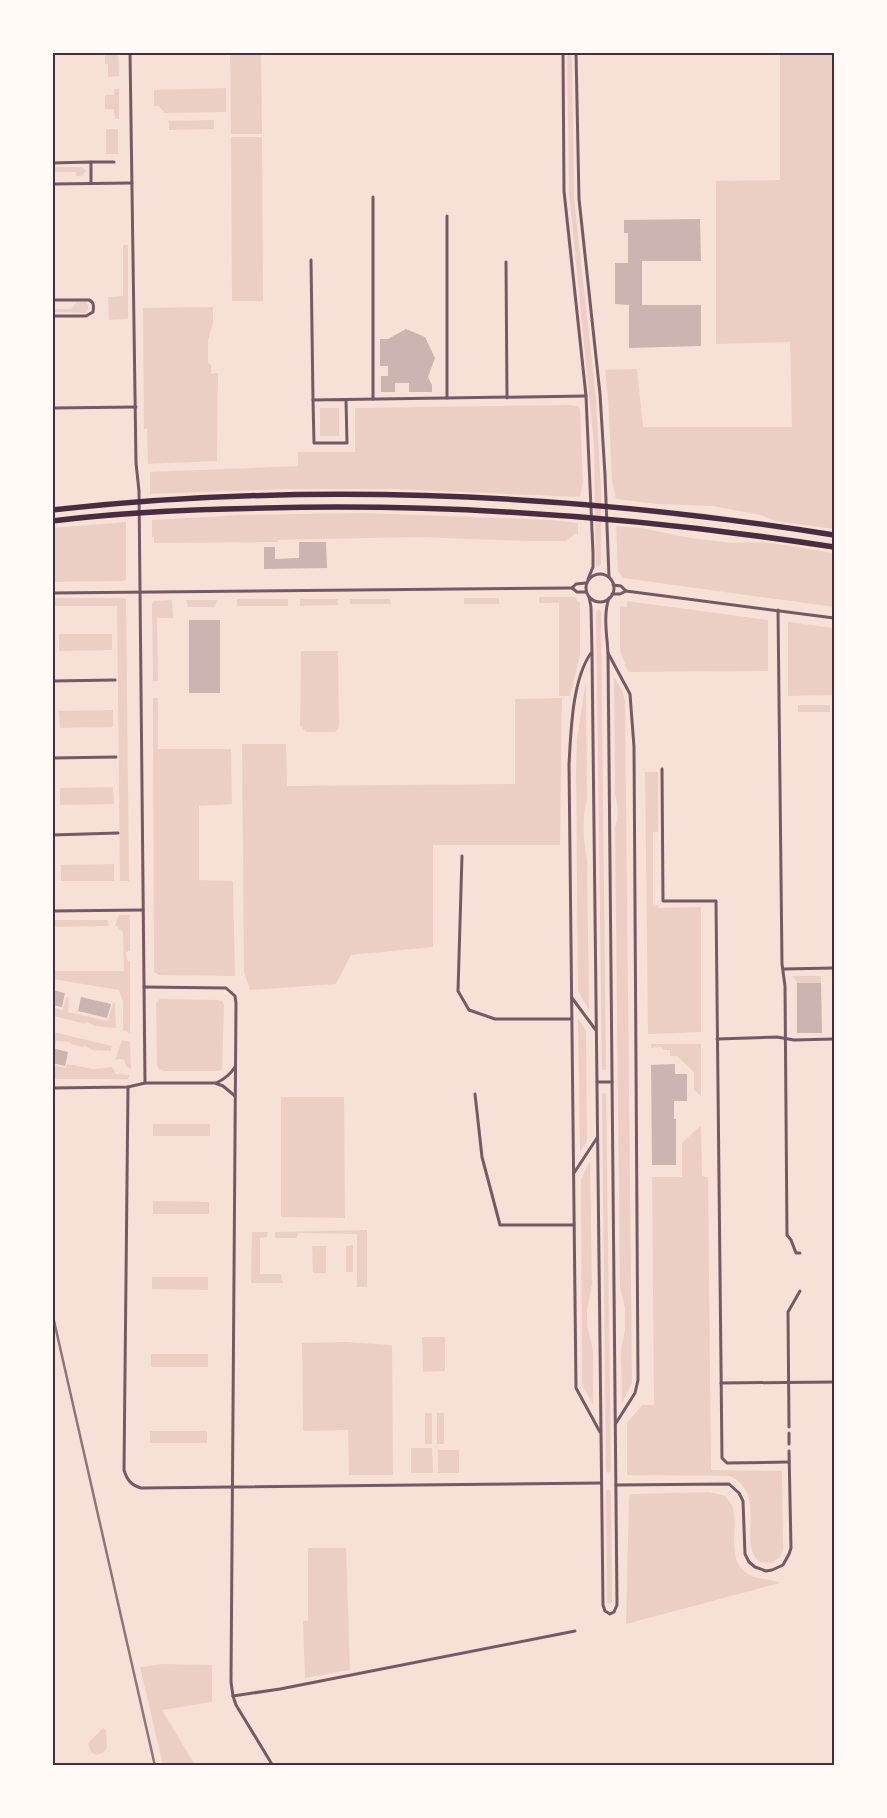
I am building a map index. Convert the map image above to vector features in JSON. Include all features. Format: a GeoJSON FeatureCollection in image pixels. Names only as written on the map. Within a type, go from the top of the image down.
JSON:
{"type":"FeatureCollection","features":[{"type":"Feature","properties":{"kind":"highway"},"geometry":{"type":"LineString","coordinates":[[52,510],[170,500],[276,496],[489,499],[621,508],[730,520],[834,535]]}},
{"type":"Feature","properties":{"kind":"highway"},"geometry":{"type":"LineString","coordinates":[[52,521],[113,515],[238,508],[357,506],[440,508],[621,519],[834,546]]}},
{"type":"Feature","properties":{"kind":"street"},"geometry":{"type":"LineString","coordinates":[[130,52],[136,463],[139,491],[145,1083]]}},
{"type":"Feature","properties":{"kind":"street"},"geometry":{"type":"LineString","coordinates":[[563,52],[564,200],[586,396],[593,553],[593,567],[587,581],[587,594],[591,607],[592,653],[601,1483],[603,1605],[605,1611],[610,1614],[614,1612],[617,1605],[606,607],[612,594],[613,585],[608,577],[600,394],[579,199],[576,52]]}},
{"type":"Feature","properties":{"kind":"street"},"geometry":{"type":"LineString","coordinates":[[52,162],[114,162]]}},
{"type":"Feature","properties":{"kind":"street"},"geometry":{"type":"LineString","coordinates":[[91,162],[91,183]]}},
{"type":"Feature","properties":{"kind":"street"},"geometry":{"type":"LineString","coordinates":[[52,184],[132,183]]}},
{"type":"Feature","properties":{"kind":"street"},"geometry":{"type":"LineString","coordinates":[[373,197],[374,399]]}},
{"type":"Feature","properties":{"kind":"street"},"geometry":{"type":"LineString","coordinates":[[447,216],[447,398]]}},
{"type":"Feature","properties":{"kind":"street"},"geometry":{"type":"LineString","coordinates":[[311,260],[314,444],[347,443],[346,400]]}},
{"type":"Feature","properties":{"kind":"street"},"geometry":{"type":"LineString","coordinates":[[506,262],[507,398]]}},
{"type":"Feature","properties":{"kind":"street"},"geometry":{"type":"LineString","coordinates":[[52,300],[89,300],[93,303],[94,307],[93,312],[86,316],[52,316]]}},
{"type":"Feature","properties":{"kind":"street"},"geometry":{"type":"LineString","coordinates":[[314,400],[586,396]]}},
{"type":"Feature","properties":{"kind":"street"},"geometry":{"type":"LineString","coordinates":[[52,408],[136,407]]}},
{"type":"Feature","properties":{"kind":"street"},"geometry":{"type":"LineString","coordinates":[[52,593],[572,588],[576,584],[587,581],[596,574],[608,577]]}},
{"type":"Feature","properties":{"kind":"street"},"geometry":{"type":"LineString","coordinates":[[613,585],[621,586],[626,591]]}},
{"type":"Feature","properties":{"kind":"street"},"geometry":{"type":"LineString","coordinates":[[572,588],[576,592],[587,594],[596,602],[610,598]]}},
{"type":"Feature","properties":{"kind":"street"},"geometry":{"type":"LineString","coordinates":[[612,594],[620,594],[626,591],[834,618]]}},
{"type":"Feature","properties":{"kind":"street"},"geometry":{"type":"LineString","coordinates":[[778,610],[782,968],[785,986],[787,1235],[796,1253],[800,1253]]}},
{"type":"Feature","properties":{"kind":"street"},"geometry":{"type":"LineString","coordinates":[[592,653],[585,662],[580,676],[571,733],[569,764],[573,1174],[576,1388],[601,1432]]}},
{"type":"Feature","properties":{"kind":"street"},"geometry":{"type":"LineString","coordinates":[[608,653],[628,689],[631,700],[634,766],[638,1380],[635,1393],[616,1423]]}},
{"type":"Feature","properties":{"kind":"street"},"geometry":{"type":"LineString","coordinates":[[52,681],[116,680]]}},
{"type":"Feature","properties":{"kind":"street"},"geometry":{"type":"LineString","coordinates":[[52,758],[116,757]]}},
{"type":"Feature","properties":{"kind":"street"},"geometry":{"type":"LineString","coordinates":[[662,769],[663,901],[716,901],[723,1460],[727,1463],[789,1462]]}},
{"type":"Feature","properties":{"kind":"street"},"geometry":{"type":"LineString","coordinates":[[52,834],[118,834]]}},
{"type":"Feature","properties":{"kind":"street"},"geometry":{"type":"LineString","coordinates":[[462,856],[458,991],[469,1010],[494,1019],[572,1019]]}},
{"type":"Feature","properties":{"kind":"street"},"geometry":{"type":"LineString","coordinates":[[52,910],[143,910]]}},
{"type":"Feature","properties":{"kind":"street"},"geometry":{"type":"LineString","coordinates":[[782,968],[834,968]]}},
{"type":"Feature","properties":{"kind":"street"},"geometry":{"type":"LineString","coordinates":[[144,987],[221,988],[231,991],[236,1003],[230,1678],[233,1696],[241,1714],[272,1766]]}},
{"type":"Feature","properties":{"kind":"street"},"geometry":{"type":"LineString","coordinates":[[572,997],[596,1030]]}},
{"type":"Feature","properties":{"kind":"street"},"geometry":{"type":"LineString","coordinates":[[717,1038],[834,1040]]}},
{"type":"Feature","properties":{"kind":"street"},"geometry":{"type":"LineString","coordinates":[[52,1088],[128,1087],[145,1083],[215,1083],[224,1080],[236,1066]]}},
{"type":"Feature","properties":{"kind":"street"},"geometry":{"type":"LineString","coordinates":[[597,1082],[612,1082]]}},
{"type":"Feature","properties":{"kind":"street"},"geometry":{"type":"LineString","coordinates":[[215,1083],[223,1086],[235,1097]]}},
{"type":"Feature","properties":{"kind":"street"},"geometry":{"type":"LineString","coordinates":[[128,1087],[124,1470],[131,1484],[141,1488],[218,1488],[601,1483]]}},
{"type":"Feature","properties":{"kind":"street"},"geometry":{"type":"LineString","coordinates":[[475,1094],[482,1157],[500,1225],[574,1225]]}},
{"type":"Feature","properties":{"kind":"street"},"geometry":{"type":"LineString","coordinates":[[573,1174],[597,1138]]}},
{"type":"Feature","properties":{"kind":"street"},"geometry":{"type":"LineString","coordinates":[[789,1427],[788,1312],[800,1290]]}},
{"type":"Feature","properties":{"kind":"street"},"geometry":{"type":"LineString","coordinates":[[721,1383],[834,1382]]}},
{"type":"Feature","properties":{"kind":"street"},"geometry":{"type":"LineString","coordinates":[[789,1433],[789,1444]]}},
{"type":"Feature","properties":{"kind":"street"},"geometry":{"type":"LineString","coordinates":[[616,1484],[729,1484],[739,1493],[743,1500],[745,1554],[755,1567],[772,1570],[783,1565],[791,1548],[789,1452]]}},
{"type":"Feature","properties":{"kind":"street"},"geometry":{"type":"LineString","coordinates":[[233,1696],[280,1689],[575,1631]]}},
{"type":"Feature","properties":{"kind":"shaded area"},"geometry":{"type":"Polygon","coordinates":[[[105,53],[118,53],[119,76],[108,77],[108,64],[105,64],[105,53]]]}},
{"type":"Feature","properties":{"kind":"shaded area"},"geometry":{"type":"Polygon","coordinates":[[[230,53],[261,53],[262,134],[231,134],[230,53]]]}},
{"type":"Feature","properties":{"kind":"shaded area"},"geometry":{"type":"Polygon","coordinates":[[[567,53],[570,53],[572,58],[574,199],[596,398],[601,491],[601,564],[598,567],[596,565],[594,445],[569,191],[567,53]]]}},
{"type":"Feature","properties":{"kind":"shaded area"},"geometry":{"type":"Polygon","coordinates":[[[780,53],[834,53],[834,529],[776,521],[761,515],[712,506],[658,504],[616,499],[612,481],[605,370],[637,369],[643,427],[792,427],[790,342],[716,344],[716,181],[780,180],[780,53]]]}},
{"type":"Feature","properties":{"kind":"shaded area"},"geometry":{"type":"Polygon","coordinates":[[[226,88],[226,112],[165,113],[158,106],[154,106],[154,90],[226,88]]]}},
{"type":"Feature","properties":{"kind":"shaded area"},"geometry":{"type":"Polygon","coordinates":[[[114,89],[119,89],[119,119],[115,119],[114,109],[105,109],[105,95],[114,95],[114,89]]]}},
{"type":"Feature","properties":{"kind":"shaded area"},"geometry":{"type":"Polygon","coordinates":[[[214,120],[214,129],[169,130],[169,121],[214,120]]]}},
{"type":"Feature","properties":{"kind":"shaded area"},"geometry":{"type":"Polygon","coordinates":[[[106,129],[118,129],[118,154],[106,154],[106,129]]]}},
{"type":"Feature","properties":{"kind":"shaded area"},"geometry":{"type":"Polygon","coordinates":[[[231,137],[262,137],[263,301],[232,301],[231,137]]]}},
{"type":"Feature","properties":{"kind":"shaded area"},"geometry":{"type":"Polygon","coordinates":[[[53,167],[82,167],[86,171],[82,176],[76,176],[76,172],[53,172],[53,167]]]}},
{"type":"Feature","properties":{"kind":"shaded area"},"geometry":{"type":"Polygon","coordinates":[[[123,245],[128,245],[128,319],[109,320],[108,297],[123,296],[123,245]]]}},
{"type":"Feature","properties":{"kind":"shaded area"},"geometry":{"type":"Polygon","coordinates":[[[77,302],[86,302],[88,310],[86,313],[53,312],[53,309],[71,309],[77,302]]]}},
{"type":"Feature","properties":{"kind":"shaded area"},"geometry":{"type":"Polygon","coordinates":[[[213,307],[213,323],[208,340],[208,363],[211,365],[211,374],[218,373],[217,461],[148,464],[147,429],[144,429],[143,308],[213,307]]]}},
{"type":"Feature","properties":{"kind":"shaded area"},"geometry":{"type":"Polygon","coordinates":[[[578,406],[580,409],[583,482],[580,497],[393,489],[289,489],[150,494],[150,472],[298,466],[298,452],[355,452],[355,408],[578,406]]]}},
{"type":"Feature","properties":{"kind":"shaded area"},"geometry":{"type":"Polygon","coordinates":[[[320,408],[339,408],[339,436],[320,436],[320,408]]]}},
{"type":"Feature","properties":{"kind":"shaded area"},"geometry":{"type":"Polygon","coordinates":[[[366,513],[551,520],[578,523],[578,534],[575,534],[566,541],[418,537],[278,540],[278,542],[154,543],[154,537],[152,537],[152,520],[239,515],[366,513]]]}},
{"type":"Feature","properties":{"kind":"shaded area"},"geometry":{"type":"Polygon","coordinates":[[[126,522],[126,580],[53,582],[53,528],[126,522]]]}},
{"type":"Feature","properties":{"kind":"shaded area"},"geometry":{"type":"Polygon","coordinates":[[[616,526],[641,528],[691,538],[732,543],[764,542],[834,553],[834,607],[623,578],[618,571],[616,526]]]}},
{"type":"Feature","properties":{"kind":"shaded area"},"geometry":{"type":"Polygon","coordinates":[[[539,597],[574,597],[580,603],[580,655],[570,696],[559,696],[559,603],[539,603],[539,597]]]}},
{"type":"Feature","properties":{"kind":"shaded area"},"geometry":{"type":"Polygon","coordinates":[[[52,598],[126,599],[129,881],[120,881],[117,606],[53,606],[52,598]]]}},
{"type":"Feature","properties":{"kind":"shaded area"},"geometry":{"type":"Polygon","coordinates":[[[464,598],[499,598],[499,604],[464,604],[464,598]]]}},
{"type":"Feature","properties":{"kind":"shaded area"},"geometry":{"type":"Polygon","coordinates":[[[237,599],[288,599],[288,606],[237,606],[237,599]]]}},
{"type":"Feature","properties":{"kind":"shaded area"},"geometry":{"type":"Polygon","coordinates":[[[300,599],[338,599],[338,605],[300,606],[300,599]]]}},
{"type":"Feature","properties":{"kind":"shaded area"},"geometry":{"type":"Polygon","coordinates":[[[350,599],[390,599],[391,604],[350,604],[350,599]]]}},
{"type":"Feature","properties":{"kind":"shaded area"},"geometry":{"type":"Polygon","coordinates":[[[172,600],[173,618],[157,618],[158,681],[153,681],[152,603],[154,601],[172,600]]]}},
{"type":"Feature","properties":{"kind":"shaded area"},"geometry":{"type":"Polygon","coordinates":[[[186,600],[217,600],[215,607],[188,607],[186,600]]]}},
{"type":"Feature","properties":{"kind":"shaded area"},"geometry":{"type":"Polygon","coordinates":[[[627,601],[768,620],[768,671],[628,672],[620,651],[620,606],[627,607],[627,601]]]}},
{"type":"Feature","properties":{"kind":"shaded area"},"geometry":{"type":"Polygon","coordinates":[[[599,609],[601,612],[606,1070],[602,1070],[596,612],[599,609]]]}},
{"type":"Feature","properties":{"kind":"shaded area"},"geometry":{"type":"Polygon","coordinates":[[[788,622],[834,628],[834,695],[788,696],[788,622]]]}},
{"type":"Feature","properties":{"kind":"shaded area"},"geometry":{"type":"Polygon","coordinates":[[[59,634],[112,634],[112,650],[59,651],[59,634]]]}},
{"type":"Feature","properties":{"kind":"shaded area"},"geometry":{"type":"Polygon","coordinates":[[[301,651],[338,651],[339,725],[335,732],[306,732],[300,725],[301,651]]]}},
{"type":"Feature","properties":{"kind":"shaded area"},"geometry":{"type":"Polygon","coordinates":[[[614,677],[622,690],[625,701],[632,1383],[622,1403],[621,1351],[625,1330],[625,1307],[620,1287],[615,826],[618,814],[615,793],[614,677]]]}},
{"type":"Feature","properties":{"kind":"shaded area"},"geometry":{"type":"Polygon","coordinates":[[[586,680],[587,798],[584,813],[584,829],[587,860],[589,1010],[578,991],[576,770],[577,740],[586,680]]]}},
{"type":"Feature","properties":{"kind":"shaded area"},"geometry":{"type":"Polygon","coordinates":[[[153,698],[158,698],[158,749],[231,749],[232,804],[199,806],[199,880],[233,881],[235,976],[159,975],[154,972],[153,698]]]}},
{"type":"Feature","properties":{"kind":"shaded area"},"geometry":{"type":"Polygon","coordinates":[[[562,698],[560,845],[433,845],[433,947],[351,955],[336,984],[250,990],[244,972],[242,744],[286,744],[287,786],[515,784],[515,699],[562,698]]]}},
{"type":"Feature","properties":{"kind":"shaded area"},"geometry":{"type":"Polygon","coordinates":[[[798,705],[830,705],[830,712],[798,712],[798,705]]]}},
{"type":"Feature","properties":{"kind":"shaded area"},"geometry":{"type":"Polygon","coordinates":[[[113,710],[113,727],[60,728],[59,711],[113,710]]]}},
{"type":"Feature","properties":{"kind":"shaded area"},"geometry":{"type":"Polygon","coordinates":[[[645,772],[658,772],[658,832],[653,832],[653,904],[658,905],[659,908],[701,907],[701,1032],[648,1034],[645,772]]]}},
{"type":"Feature","properties":{"kind":"shaded area"},"geometry":{"type":"Polygon","coordinates":[[[113,787],[114,804],[60,805],[60,788],[113,787]]]}},
{"type":"Feature","properties":{"kind":"shaded area"},"geometry":{"type":"Polygon","coordinates":[[[114,864],[114,881],[61,881],[61,865],[114,864]]]}},
{"type":"Feature","properties":{"kind":"shaded area"},"geometry":{"type":"Polygon","coordinates":[[[119,915],[130,915],[130,951],[126,952],[127,960],[130,961],[130,1033],[123,1030],[123,1002],[119,990],[53,979],[53,971],[124,971],[123,932],[115,925],[119,915]]]}},
{"type":"Feature","properties":{"kind":"shaded area"},"geometry":{"type":"Polygon","coordinates":[[[53,920],[107,920],[109,925],[53,927],[53,920]]]}},
{"type":"Feature","properties":{"kind":"shaded area"},"geometry":{"type":"Polygon","coordinates":[[[792,976],[821,976],[821,983],[797,983],[792,976]]]}},
{"type":"Feature","properties":{"kind":"shaded area"},"geometry":{"type":"Polygon","coordinates":[[[66,997],[69,997],[68,1012],[108,1021],[113,1002],[115,1003],[116,1028],[95,1026],[86,1022],[85,1024],[53,1016],[53,1008],[63,1010],[66,997]]]}},
{"type":"Feature","properties":{"kind":"shaded area"},"geometry":{"type":"Polygon","coordinates":[[[160,999],[222,1001],[224,1005],[222,1070],[164,1071],[159,1069],[157,1065],[156,1004],[160,999]]]}},
{"type":"Feature","properties":{"kind":"shaded area"},"geometry":{"type":"Polygon","coordinates":[[[578,1018],[586,1031],[587,1141],[580,1152],[578,1018]]]}},
{"type":"Feature","properties":{"kind":"shaded area"},"geometry":{"type":"Polygon","coordinates":[[[53,1032],[112,1046],[111,1051],[92,1050],[84,1045],[83,1047],[69,1042],[56,1041],[55,1046],[53,1045],[53,1032]]]}},
{"type":"Feature","properties":{"kind":"shaded area"},"geometry":{"type":"Polygon","coordinates":[[[122,1040],[130,1042],[131,1069],[127,1067],[124,1060],[115,1060],[122,1040]]]}},
{"type":"Feature","properties":{"kind":"shaded area"},"geometry":{"type":"Polygon","coordinates":[[[651,1044],[701,1044],[701,1096],[694,1090],[694,1072],[677,1056],[670,1056],[670,1050],[662,1050],[662,1047],[651,1048],[651,1044]]]}},
{"type":"Feature","properties":{"kind":"shaded area"},"geometry":{"type":"Polygon","coordinates":[[[67,1064],[93,1069],[112,1067],[116,1074],[130,1075],[128,1079],[53,1079],[53,1065],[65,1068],[67,1064]]]}},
{"type":"Feature","properties":{"kind":"shaded area"},"geometry":{"type":"Polygon","coordinates":[[[602,1094],[606,1094],[611,1471],[608,1473],[606,1471],[602,1094]]]}},
{"type":"Feature","properties":{"kind":"shaded area"},"geometry":{"type":"Polygon","coordinates":[[[281,1097],[344,1097],[345,1218],[281,1217],[281,1097]]]}},
{"type":"Feature","properties":{"kind":"shaded area"},"geometry":{"type":"Polygon","coordinates":[[[153,1124],[210,1124],[210,1136],[153,1136],[153,1124]]]}},
{"type":"Feature","properties":{"kind":"shaded area"},"geometry":{"type":"Polygon","coordinates":[[[701,1125],[702,1176],[708,1177],[711,1470],[782,1471],[783,1550],[780,1557],[772,1563],[760,1562],[753,1554],[748,1495],[742,1484],[730,1476],[627,1475],[627,1423],[642,1405],[654,1405],[652,1177],[682,1177],[682,1143],[701,1125]]]}},
{"type":"Feature","properties":{"kind":"shaded area"},"geometry":{"type":"Polygon","coordinates":[[[590,1161],[592,1284],[587,1310],[587,1326],[593,1350],[593,1405],[582,1384],[581,1179],[590,1161]]]}},
{"type":"Feature","properties":{"kind":"shaded area"},"geometry":{"type":"Polygon","coordinates":[[[153,1201],[209,1202],[209,1214],[153,1214],[153,1201]]]}},
{"type":"Feature","properties":{"kind":"shaded area"},"geometry":{"type":"Polygon","coordinates":[[[367,1230],[367,1287],[357,1287],[357,1234],[298,1233],[297,1238],[275,1238],[275,1232],[367,1230]]]}},
{"type":"Feature","properties":{"kind":"shaded area"},"geometry":{"type":"Polygon","coordinates":[[[252,1232],[268,1232],[267,1237],[260,1238],[260,1274],[281,1274],[283,1283],[251,1283],[252,1232]]]}},
{"type":"Feature","properties":{"kind":"shaded area"},"geometry":{"type":"Polygon","coordinates":[[[353,1245],[353,1272],[346,1272],[346,1246],[353,1245]]]}},
{"type":"Feature","properties":{"kind":"shaded area"},"geometry":{"type":"Polygon","coordinates":[[[312,1246],[326,1246],[326,1273],[313,1273],[312,1246]]]}},
{"type":"Feature","properties":{"kind":"shaded area"},"geometry":{"type":"Polygon","coordinates":[[[152,1277],[208,1277],[208,1290],[152,1289],[152,1277]]]}},
{"type":"Feature","properties":{"kind":"shaded area"},"geometry":{"type":"Polygon","coordinates":[[[422,1337],[445,1337],[445,1371],[423,1372],[422,1337]]]}},
{"type":"Feature","properties":{"kind":"shaded area"},"geometry":{"type":"Polygon","coordinates":[[[346,1342],[392,1345],[393,1475],[349,1475],[348,1430],[303,1431],[302,1343],[346,1342]]]}},
{"type":"Feature","properties":{"kind":"shaded area"},"geometry":{"type":"Polygon","coordinates":[[[151,1354],[208,1354],[208,1367],[151,1367],[151,1354]]]}},
{"type":"Feature","properties":{"kind":"shaded area"},"geometry":{"type":"Polygon","coordinates":[[[425,1413],[432,1413],[432,1444],[425,1444],[425,1413]]]}},
{"type":"Feature","properties":{"kind":"shaded area"},"geometry":{"type":"Polygon","coordinates":[[[437,1413],[444,1413],[444,1444],[437,1444],[437,1413]]]}},
{"type":"Feature","properties":{"kind":"shaded area"},"geometry":{"type":"Polygon","coordinates":[[[150,1431],[207,1431],[207,1443],[150,1443],[150,1431]]]}},
{"type":"Feature","properties":{"kind":"shaded area"},"geometry":{"type":"Polygon","coordinates":[[[411,1448],[432,1448],[433,1473],[411,1473],[411,1448]]]}},
{"type":"Feature","properties":{"kind":"shaded area"},"geometry":{"type":"Polygon","coordinates":[[[438,1450],[459,1450],[459,1473],[438,1473],[438,1450]]]}},
{"type":"Feature","properties":{"kind":"shaded area"},"geometry":{"type":"Polygon","coordinates":[[[608,1489],[611,1491],[612,1602],[610,1604],[607,1603],[606,1491],[608,1489]]]}},
{"type":"Feature","properties":{"kind":"shaded area"},"geometry":{"type":"Polygon","coordinates":[[[709,1492],[725,1496],[730,1502],[734,1517],[735,1553],[741,1568],[752,1576],[780,1583],[626,1624],[629,1497],[633,1494],[709,1492]]]}},
{"type":"Feature","properties":{"kind":"shaded area"},"geometry":{"type":"Polygon","coordinates":[[[308,1548],[346,1548],[350,1670],[305,1678],[303,1621],[308,1621],[308,1548]]]}},
{"type":"Feature","properties":{"kind":"shaded area"},"geometry":{"type":"Polygon","coordinates":[[[163,1664],[212,1665],[212,1702],[162,1710],[195,1765],[163,1765],[140,1667],[163,1664]]]}},
{"type":"Feature","properties":{"kind":"shaded area"},"geometry":{"type":"Polygon","coordinates":[[[103,1728],[106,1730],[107,1748],[103,1753],[96,1755],[91,1752],[88,1743],[103,1728]]]}},
{"type":"Feature","properties":{"kind":"building"},"geometry":{"type":"Polygon","coordinates":[[[700,219],[701,261],[642,261],[642,305],[701,305],[701,346],[629,348],[629,305],[615,304],[615,263],[628,263],[628,233],[624,233],[624,220],[700,219]]]}},
{"type":"Feature","properties":{"kind":"building"},"geometry":{"type":"Polygon","coordinates":[[[406,329],[425,337],[435,358],[428,377],[432,385],[432,392],[409,392],[409,383],[395,383],[395,392],[381,392],[381,376],[388,376],[388,366],[380,366],[380,339],[388,339],[406,329]]]}},
{"type":"Feature","properties":{"kind":"building"},"geometry":{"type":"Polygon","coordinates":[[[299,542],[326,542],[327,568],[264,569],[264,547],[275,547],[275,559],[299,558],[299,542]]]}},
{"type":"Feature","properties":{"kind":"building"},"geometry":{"type":"Polygon","coordinates":[[[189,620],[220,620],[220,693],[189,693],[189,620]]]}},
{"type":"Feature","properties":{"kind":"building"},"geometry":{"type":"Polygon","coordinates":[[[797,983],[821,983],[822,1033],[797,1033],[797,983]]]}},
{"type":"Feature","properties":{"kind":"building"},"geometry":{"type":"Polygon","coordinates":[[[52,990],[65,993],[62,1007],[52,1005],[52,990]]]}},
{"type":"Feature","properties":{"kind":"building"},"geometry":{"type":"Polygon","coordinates":[[[81,997],[111,1004],[107,1018],[78,1011],[81,997]]]}},
{"type":"Feature","properties":{"kind":"building"},"geometry":{"type":"Polygon","coordinates":[[[52,1048],[68,1052],[65,1066],[52,1063],[52,1048]]]}},
{"type":"Feature","properties":{"kind":"building"},"geometry":{"type":"Polygon","coordinates":[[[675,1064],[675,1074],[687,1074],[687,1101],[674,1101],[676,1165],[652,1165],[651,1065],[675,1064]]]}},
{"type":"Feature","properties":{"kind":"railway"},"geometry":{"type":"LineString","coordinates":[[52,1312],[155,1766]]}}]}
